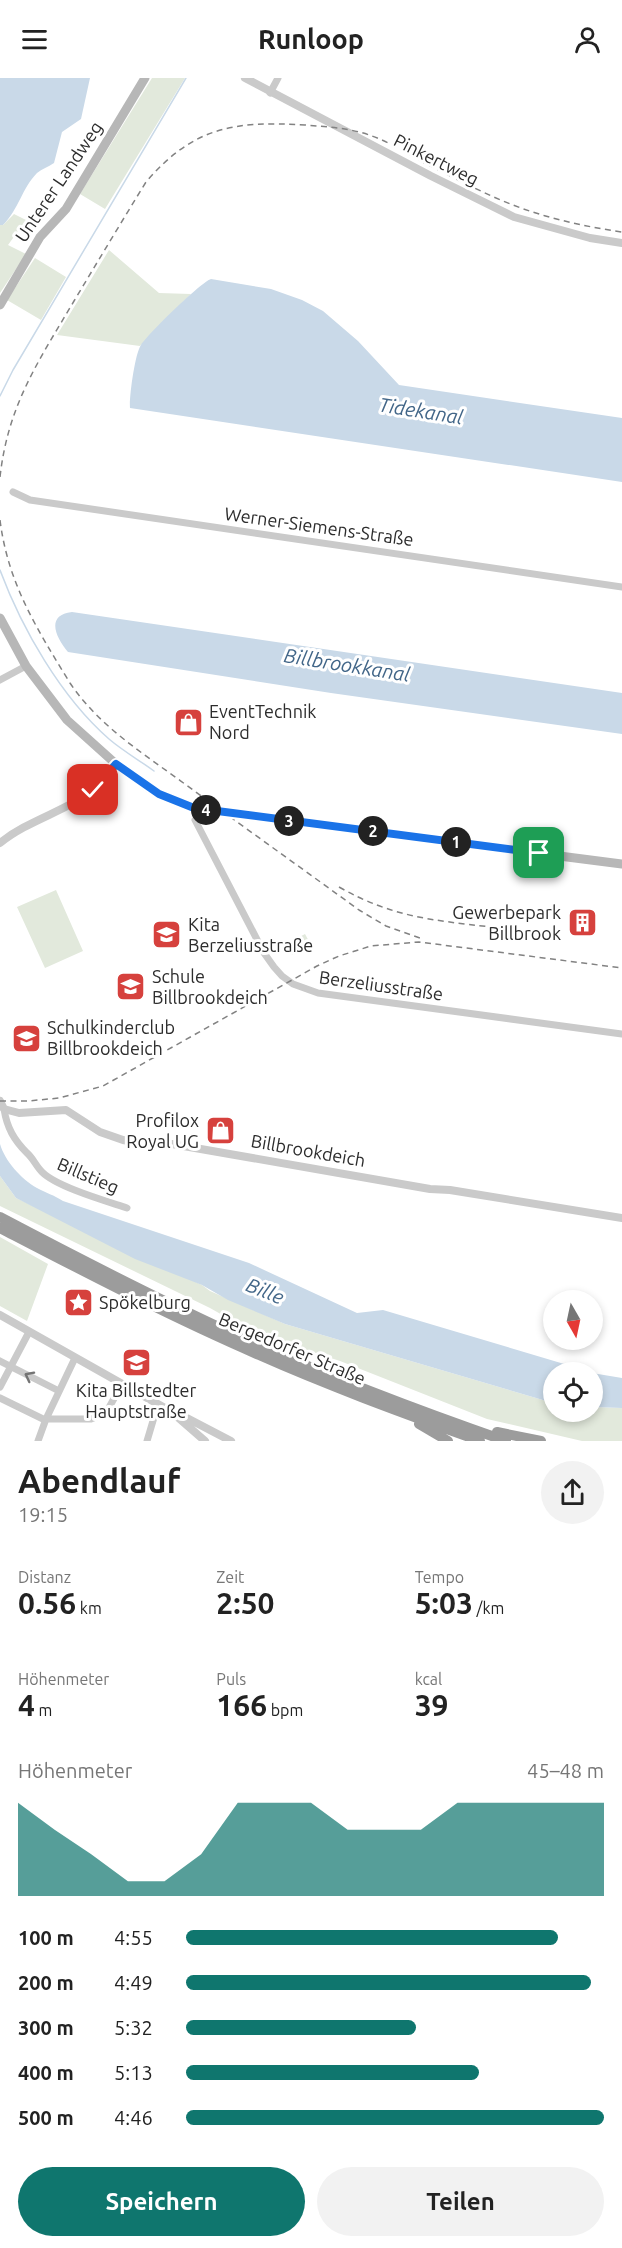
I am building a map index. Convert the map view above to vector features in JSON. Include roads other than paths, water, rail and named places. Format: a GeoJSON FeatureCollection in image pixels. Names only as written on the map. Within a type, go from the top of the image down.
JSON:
{"type":"FeatureCollection","features":[{"type":"Feature","properties":{"kind":"highway","name":"Bergedorfer Straße"},"geometry":{"type":"LineString","coordinates":[[0,1217],[86,1263],[203,1320],[293,1359],[448,1420]]}},
{"type":"Feature","properties":{"kind":"highway","name":"Bergedorfer Straße"},"geometry":{"type":"LineString","coordinates":[[0,1228],[220,1338],[297,1372],[480,1441]]}},
{"type":"Feature","properties":{"kind":"highway"},"geometry":{"type":"LineString","coordinates":[[392,1409],[448,1441]]}},
{"type":"Feature","properties":{"kind":"highway"},"geometry":{"type":"LineString","coordinates":[[448,1420],[506,1441]]}},
{"type":"Feature","properties":{"kind":"highway"},"geometry":{"type":"LineString","coordinates":[[448,1420],[541,1441]]}},
{"type":"Feature","properties":{"kind":"main road","name":"Unterer Landweg"},"geometry":{"type":"LineString","coordinates":[[0,304],[40,237],[66,209],[146,78]]}},
{"type":"Feature","properties":{"kind":"main road"},"geometry":{"type":"LineString","coordinates":[[0,618],[26,666],[67,720],[116,764],[159,794],[194,808],[622,864]]}},
{"type":"Feature","properties":{"kind":"street","name":"Pinkertweg"},"geometry":{"type":"LineString","coordinates":[[245,78],[270,93],[514,217],[590,238],[622,243]]}},
{"type":"Feature","properties":{"kind":"street"},"geometry":{"type":"LineString","coordinates":[[270,93],[278,78]]}},
{"type":"Feature","properties":{"kind":"street","name":"Werner-Siemens-Straße"},"geometry":{"type":"LineString","coordinates":[[13,492],[30,500],[622,587]]}},
{"type":"Feature","properties":{"kind":"street"},"geometry":{"type":"LineString","coordinates":[[0,680],[26,666]]}},
{"type":"Feature","properties":{"kind":"street"},"geometry":{"type":"LineString","coordinates":[[0,843],[28,825],[88,793],[116,764]]}},
{"type":"Feature","properties":{"kind":"street","name":"Berzeliusstraße"},"geometry":{"type":"LineString","coordinates":[[195,820],[264,953],[282,976],[293,984],[318,993],[622,1034]]}},
{"type":"Feature","properties":{"kind":"street","name":"Billstieg"},"geometry":{"type":"LineString","coordinates":[[2,1105],[8,1127],[17,1144],[29,1155],[42,1173],[88,1196],[127,1208]]}},
{"type":"Feature","properties":{"kind":"street","name":"Billbrookdeich"},"geometry":{"type":"LineString","coordinates":[[2,1105],[19,1113],[66,1110],[100,1132],[123,1140],[172,1144],[430,1189],[450,1190],[622,1218]]}},
{"type":"Feature","properties":{"kind":"street"},"geometry":{"type":"LineString","coordinates":[[0,1316],[172,1412],[231,1441]]}},
{"type":"Feature","properties":{"kind":"street"},"geometry":{"type":"LineString","coordinates":[[0,1387],[29,1332]]}},
{"type":"Feature","properties":{"kind":"street"},"geometry":{"type":"LineString","coordinates":[[38,1441],[75,1358]]}},
{"type":"Feature","properties":{"kind":"street"},"geometry":{"type":"LineString","coordinates":[[0,1361],[59,1391]]}},
{"type":"Feature","properties":{"kind":"street"},"geometry":{"type":"LineString","coordinates":[[0,1398],[46,1419],[91,1419],[102,1416],[110,1409],[122,1384]]}},
{"type":"Feature","properties":{"kind":"street"},"geometry":{"type":"LineString","coordinates":[[147,1441],[158,1404]]}},
{"type":"Feature","properties":{"kind":"street"},"geometry":{"type":"LineString","coordinates":[[172,1412],[202,1441],[216,1441]]}},
{"type":"Feature","properties":{"kind":"street"},"geometry":{"type":"LineString","coordinates":[[199,1424],[202,1441]]}},
{"type":"Feature","properties":{"kind":"street"},"geometry":{"type":"LineString","coordinates":[[189,1429],[192,1441]]}},
{"type":"Feature","properties":{"kind":"water"},"geometry":{"type":"Polygon","coordinates":[[[0,78],[90,78],[81,119],[62,132],[54,163],[32,179],[3,225],[0,225],[0,78]]]}},
{"type":"Feature","properties":{"kind":"water","name":"Tidekanal"},"geometry":{"type":"Polygon","coordinates":[[[211,279],[271,289],[302,300],[323,311],[358,341],[399,385],[622,418],[622,482],[130,408],[133,376],[141,345],[175,309],[211,279]]]}},
{"type":"Feature","properties":{"kind":"water","name":"Billbrookkanal"},"geometry":{"type":"Polygon","coordinates":[[[72,612],[622,693],[622,734],[331,693],[68,652],[55,628],[58,618],[72,612]]]}},
{"type":"Feature","properties":{"kind":"water","name":"Bille"},"geometry":{"type":"Polygon","coordinates":[[[0,1144],[14,1169],[25,1180],[63,1201],[249,1263],[357,1313],[383,1310],[557,1362],[543,1362],[543,1400],[285,1324],[228,1300],[202,1285],[135,1259],[16,1198],[0,1176],[0,1144]]]}},
{"type":"Feature","properties":{"kind":"water"},"geometry":{"type":"Polygon","coordinates":[[[603,1375],[622,1378],[622,1408],[603,1407],[603,1375]]]}},
{"type":"Feature","properties":{"kind":"waterway"},"geometry":{"type":"LineString","coordinates":[[0,396],[13,370],[186,78]]}},
{"type":"Feature","properties":{"kind":"waterway"},"geometry":{"type":"LineString","coordinates":[[0,570],[32,638],[59,683],[91,722],[109,739],[154,771]]}},
{"type":"Feature","properties":{"kind":"railway"},"geometry":{"type":"LineString","coordinates":[[0,477],[4,451],[17,406],[48,344],[146,182],[164,163],[199,138],[217,131],[257,124],[322,126],[356,131],[385,141],[462,182],[517,207],[561,220],[622,232]]}},
{"type":"Feature","properties":{"kind":"railway"},"geometry":{"type":"LineString","coordinates":[[0,520],[10,565],[35,625],[70,683],[96,714],[143,754],[359,910],[386,926],[420,938]]}},
{"type":"Feature","properties":{"kind":"railway"},"geometry":{"type":"LineString","coordinates":[[339,887],[377,905],[412,916],[491,927]]}},
{"type":"Feature","properties":{"kind":"railway"},"geometry":{"type":"LineString","coordinates":[[0,1101],[59,1098],[103,1086],[317,966],[371,946],[419,942],[622,968]]}},
{"type":"Feature","properties":{"kind":"place","name":"EventTechnik Nord"},"geometry":{"type":"Point","coordinates":[188,722]}},
{"type":"Feature","properties":{"kind":"place","name":"Gewerbepark Billbrook"},"geometry":{"type":"Point","coordinates":[582,923]}},
{"type":"Feature","properties":{"kind":"place","name":"Kita Berzeliusstraße"},"geometry":{"type":"Point","coordinates":[167,935]}},
{"type":"Feature","properties":{"kind":"place","name":"Schule Billbrookdeich"},"geometry":{"type":"Point","coordinates":[131,987]}},
{"type":"Feature","properties":{"kind":"place","name":"Schulkinderclub Billbrookdeich"},"geometry":{"type":"Point","coordinates":[26,1038]}},
{"type":"Feature","properties":{"kind":"place","name":"Profilox Royal UG"},"geometry":{"type":"Point","coordinates":[220,1131]}},
{"type":"Feature","properties":{"kind":"place","name":"Spökelburg"},"geometry":{"type":"Point","coordinates":[78,1303]}},
{"type":"Feature","properties":{"kind":"place","name":"Kita Billstedter Hauptstraße"},"geometry":{"type":"Point","coordinates":[136,1362]}}]}
